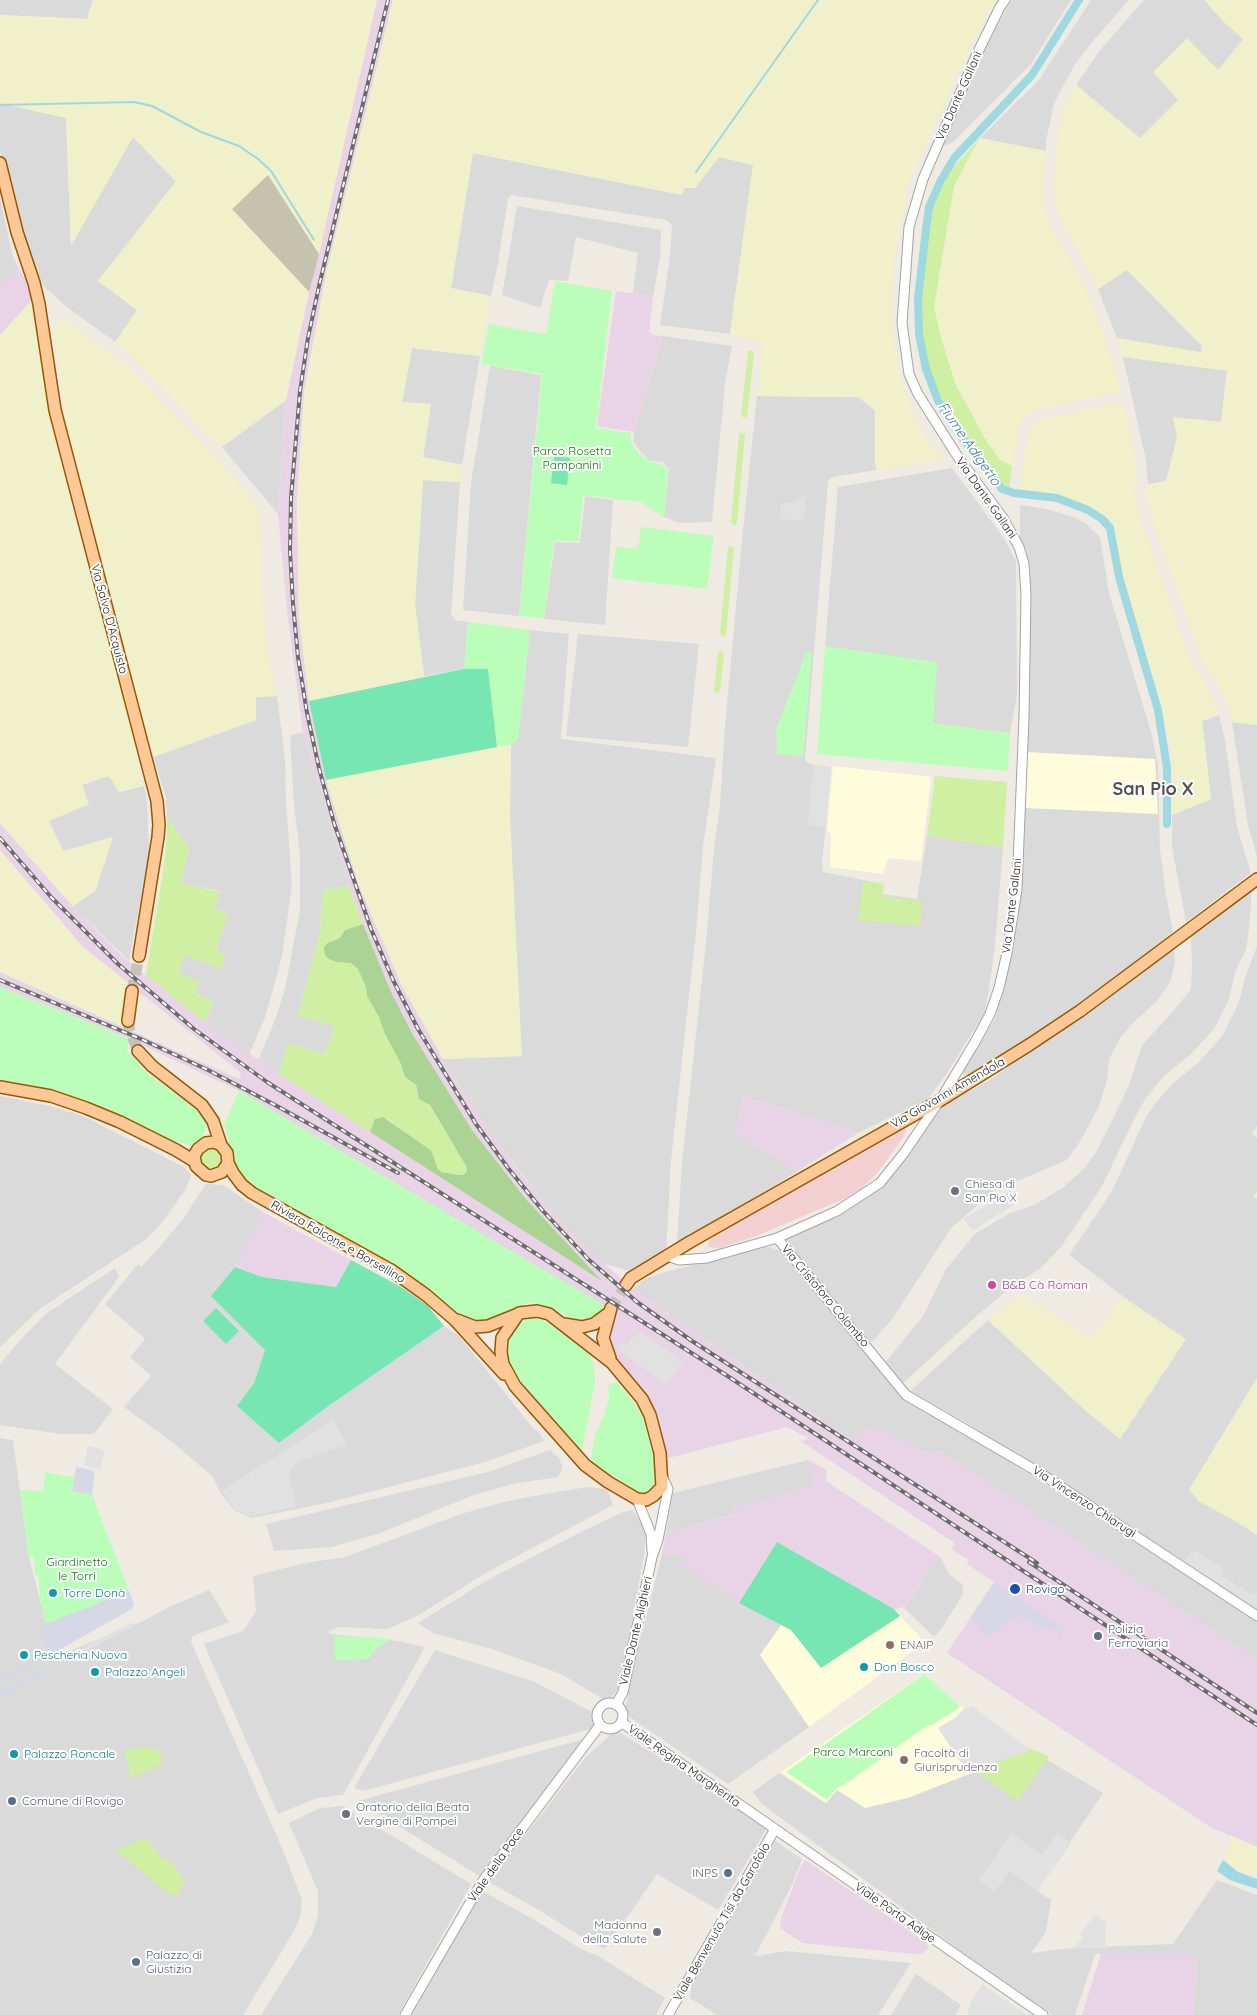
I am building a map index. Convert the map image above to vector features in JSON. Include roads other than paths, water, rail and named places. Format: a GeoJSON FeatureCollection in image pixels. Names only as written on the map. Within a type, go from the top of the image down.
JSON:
{"type":"FeatureCollection","features":[{"type":"Feature","properties":{"kind":"main road","name":"Via Salvo D'Acquisto"},"geometry":{"type":"LineString","coordinates":[[0,163],[17,232],[34,283],[55,410],[157,801],[158,837],[139,956]]}},
{"type":"Feature","properties":{"kind":"main road","name":"Via Giovanni Amendola"},"geometry":{"type":"LineString","coordinates":[[626,1285],[630,1278],[939,1101],[1055,1028],[1257,879]]}},
{"type":"Feature","properties":{"kind":"main road"},"geometry":{"type":"LineString","coordinates":[[128,1021],[132,991]]}},
{"type":"Feature","properties":{"kind":"main road"},"geometry":{"type":"LineString","coordinates":[[138,1051],[152,1066],[202,1105],[208,1112],[221,1145],[227,1153],[228,1163],[242,1185]]}},
{"type":"Feature","properties":{"kind":"main road"},"geometry":{"type":"LineString","coordinates":[[0,1087],[51,1096],[120,1122],[194,1161],[202,1173],[211,1176],[217,1175],[222,1172],[228,1163]]}},
{"type":"Feature","properties":{"kind":"main road"},"geometry":{"type":"LineString","coordinates":[[194,1161],[210,1129],[208,1112]]}},
{"type":"Feature","properties":{"kind":"main road"},"geometry":{"type":"LineString","coordinates":[[176,1150],[214,1142],[221,1145]]}},
{"type":"Feature","properties":{"kind":"main road"},"geometry":{"type":"LineString","coordinates":[[217,1175],[242,1185]]}},
{"type":"Feature","properties":{"kind":"main road","name":"Riviera Falcone e Borsellino"},"geometry":{"type":"LineString","coordinates":[[242,1185],[252,1193],[391,1270],[426,1295],[455,1320],[515,1386]]}},
{"type":"Feature","properties":{"kind":"main road"},"geometry":{"type":"LineString","coordinates":[[455,1320],[475,1327],[488,1326],[519,1313],[537,1311],[549,1314],[612,1363],[642,1399],[650,1415],[660,1454],[662,1487],[658,1492],[646,1500],[637,1499],[608,1482],[585,1465],[515,1386],[503,1364],[501,1352],[502,1338],[519,1313]]}},
{"type":"Feature","properties":{"kind":"main road"},"geometry":{"type":"LineString","coordinates":[[563,1323],[582,1327],[594,1324],[610,1311],[602,1338],[612,1363]]}},
{"type":"Feature","properties":{"kind":"street","name":"Via Dante Gallani"},"geometry":{"type":"LineString","coordinates":[[777,1238],[837,1211],[880,1183],[904,1153],[976,1042],[990,1014],[999,988],[1007,953],[1017,889],[1024,716],[1026,578],[1019,547],[1013,535],[943,435],[918,394],[909,374],[902,323],[904,273],[909,227],[923,178],[976,56],[1005,0]]}},
{"type":"Feature","properties":{"kind":"street","name":"Via Cristoforo Colombo"},"geometry":{"type":"LineString","coordinates":[[667,1256],[679,1260],[707,1258],[777,1238],[906,1395]]}},
{"type":"Feature","properties":{"kind":"street","name":"Via Vincenzo Chiarugi"},"geometry":{"type":"LineString","coordinates":[[906,1395],[1040,1473],[1257,1616]]}},
{"type":"Feature","properties":{"kind":"street"},"geometry":{"type":"LineString","coordinates":[[652,1557],[658,1540],[668,1489],[662,1476]]}},
{"type":"Feature","properties":{"kind":"street"},"geometry":{"type":"LineString","coordinates":[[637,1499],[651,1534],[652,1557]]}},
{"type":"Feature","properties":{"kind":"street","name":"Viale Dante Alighieri"},"geometry":{"type":"LineString","coordinates":[[616,1705],[623,1692],[652,1557]]}},
{"type":"Feature","properties":{"kind":"street"},"geometry":{"type":"LineString","coordinates":[[605,1704],[616,1705],[621,1711],[621,1722],[611,1729],[600,1725],[597,1717],[599,1709],[605,1704]]}},
{"type":"Feature","properties":{"kind":"street","name":"Viale Regina Margherita"},"geometry":{"type":"LineString","coordinates":[[621,1722],[747,1810]]}},
{"type":"Feature","properties":{"kind":"street","name":"Viale della Pace"},"geometry":{"type":"LineString","coordinates":[[405,2015],[482,1882],[600,1725]]}},
{"type":"Feature","properties":{"kind":"street","name":"Viale Porta Adige"},"geometry":{"type":"LineString","coordinates":[[747,1810],[1044,2015]]}},
{"type":"Feature","properties":{"kind":"street","name":"Viale Benvenuto Tisi da Garofolo"},"geometry":{"type":"LineString","coordinates":[[668,2015],[775,1830]]}},
{"type":"Feature","properties":{"kind":"water"},"geometry":{"type":"Polygon","coordinates":[[[1223,1860],[1238,1872],[1257,1879],[1257,1889],[1230,1880],[1217,1871],[1223,1860]]]}},
{"type":"Feature","properties":{"kind":"waterway"},"geometry":{"type":"LineString","coordinates":[[696,172],[818,0]]}},
{"type":"Feature","properties":{"kind":"waterway","name":"Fiume Adigetto"},"geometry":{"type":"LineString","coordinates":[[1079,0],[1032,75],[955,157],[941,180],[929,207],[918,299],[919,334],[926,369],[938,401],[956,430],[1002,489],[1014,493],[1057,498],[1088,510],[1102,519],[1110,528],[1119,577],[1158,710],[1167,768],[1167,824]]}},
{"type":"Feature","properties":{"kind":"waterway"},"geometry":{"type":"LineString","coordinates":[[0,105],[134,102],[152,106],[201,132],[239,146],[258,159],[271,171],[314,240]]}},
{"type":"Feature","properties":{"kind":"tunnel"},"geometry":{"type":"LineString","coordinates":[[132,991],[139,956]]}},
{"type":"Feature","properties":{"kind":"tunnel"},"geometry":{"type":"LineString","coordinates":[[128,1021],[138,1051]]}},
{"type":"Feature","properties":{"kind":"tunnel"},"geometry":{"type":"LineString","coordinates":[[611,1308],[626,1285]]}},
{"type":"Feature","properties":{"kind":"railway"},"geometry":{"type":"LineString","coordinates":[[388,0],[308,338],[300,391],[291,498],[290,551],[298,657],[307,713],[334,823],[371,929],[393,980],[418,1029],[476,1124],[543,1211],[588,1259],[637,1302],[692,1341],[1037,1563]]}},
{"type":"Feature","properties":{"kind":"railway"},"geometry":{"type":"LineString","coordinates":[[0,838],[51,897],[118,964],[194,1029],[267,1082],[726,1375],[1257,1725]]}},
{"type":"Feature","properties":{"kind":"railway"},"geometry":{"type":"LineString","coordinates":[[0,980],[141,1039],[208,1070],[398,1173]]}},
{"type":"Feature","properties":{"kind":"railway"},"geometry":{"type":"LineString","coordinates":[[1029,1562],[1257,1713]]}},
{"type":"Feature","properties":{"kind":"place","name":"Chiesa di San Pio X"},"geometry":{"type":"Point","coordinates":[955,1191]}},
{"type":"Feature","properties":{"kind":"place","name":"B&B Cà Roman"},"geometry":{"type":"Point","coordinates":[992,1285]}},
{"type":"Feature","properties":{"kind":"place","name":"Rovigo"},"geometry":{"type":"Point","coordinates":[1015,1589]}},
{"type":"Feature","properties":{"kind":"place","name":"Torre Donà"},"geometry":{"type":"Point","coordinates":[53,1593]}},
{"type":"Feature","properties":{"kind":"place","name":"Polizia Ferroviaria"},"geometry":{"type":"Point","coordinates":[1098,1636]}},
{"type":"Feature","properties":{"kind":"place","name":"ENAIP"},"geometry":{"type":"Point","coordinates":[890,1645]}},
{"type":"Feature","properties":{"kind":"place","name":"Pescheria Nuova"},"geometry":{"type":"Point","coordinates":[24,1655]}},
{"type":"Feature","properties":{"kind":"place","name":"Don Bosco"},"geometry":{"type":"Point","coordinates":[864,1667]}},
{"type":"Feature","properties":{"kind":"place","name":"Palazzo Angeli"},"geometry":{"type":"Point","coordinates":[95,1672]}},
{"type":"Feature","properties":{"kind":"place","name":"Palazzo Roncale"},"geometry":{"type":"Point","coordinates":[14,1754]}},
{"type":"Feature","properties":{"kind":"place","name":"Facoltà di Giurisprudenza"},"geometry":{"type":"Point","coordinates":[904,1760]}},
{"type":"Feature","properties":{"kind":"place","name":"Comune di Rovigo"},"geometry":{"type":"Point","coordinates":[12,1801]}},
{"type":"Feature","properties":{"kind":"place","name":"Oratorio della Beata Vergine di Pompei"},"geometry":{"type":"Point","coordinates":[346,1814]}},
{"type":"Feature","properties":{"kind":"place","name":"INPS"},"geometry":{"type":"Point","coordinates":[728,1873]}},
{"type":"Feature","properties":{"kind":"place","name":"Madonna della Salute"},"geometry":{"type":"Point","coordinates":[657,1932]}},
{"type":"Feature","properties":{"kind":"place","name":"Palazzo di Giustizia"},"geometry":{"type":"Point","coordinates":[136,1962]}},
{"type":"Feature","properties":{"kind":"district","name":"San Pio X"},"geometry":{"type":"Point","coordinates":[1153,790]}},
{"type":"Feature","properties":{"kind":"park label","name":"Parco Rosetta Pampanini"},"geometry":{"type":"Point","coordinates":[572,458]}},
{"type":"Feature","properties":{"kind":"park label","name":"Giardinetto le Torri"},"geometry":{"type":"Point","coordinates":[77,1569]}},
{"type":"Feature","properties":{"kind":"park label","name":"Parco Marconi"},"geometry":{"type":"Point","coordinates":[853,1752]}}]}
